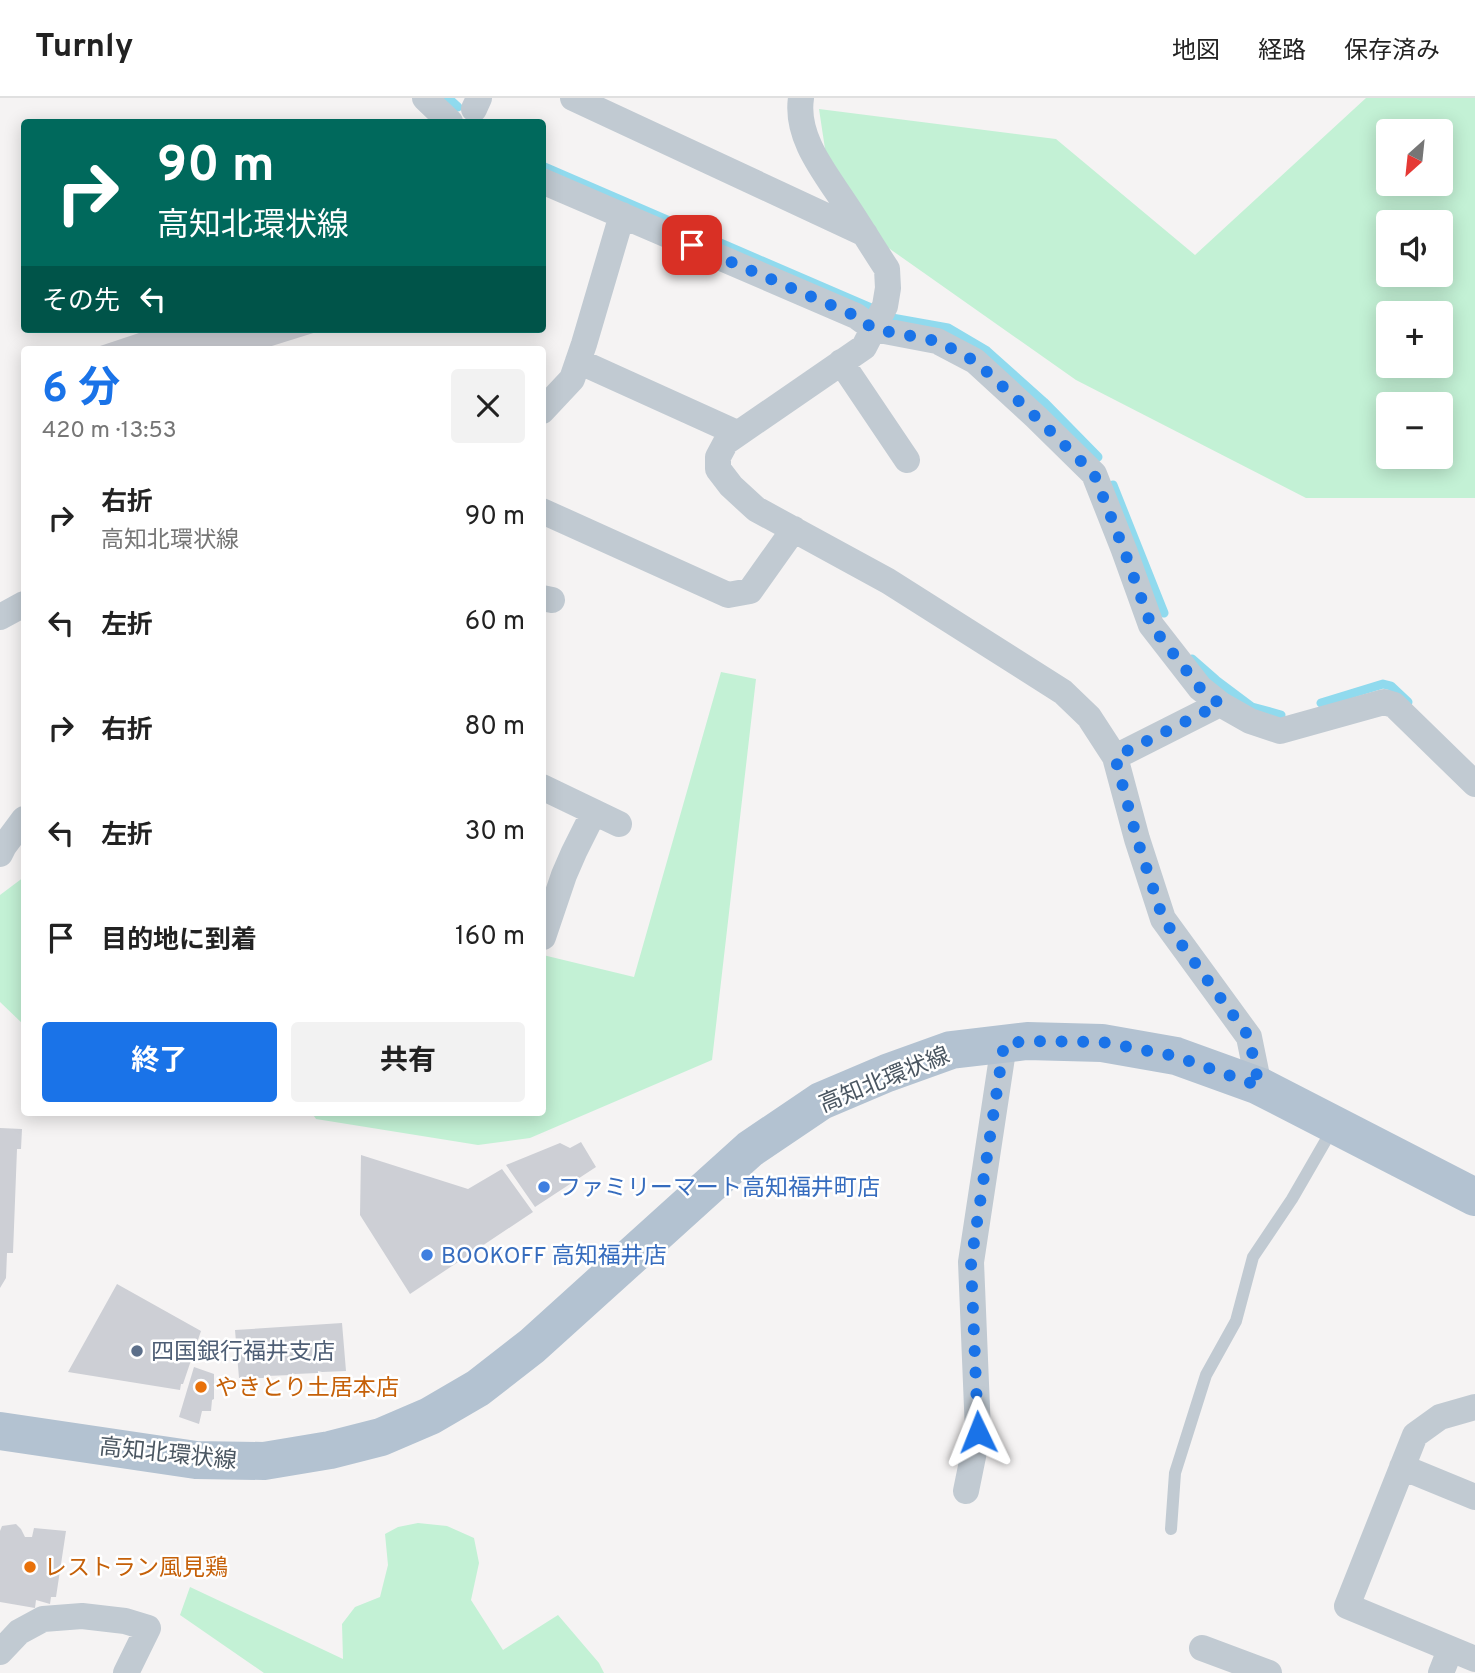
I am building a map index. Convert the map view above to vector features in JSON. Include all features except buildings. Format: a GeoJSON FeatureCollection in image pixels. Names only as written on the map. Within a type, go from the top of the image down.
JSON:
{"type":"FeatureCollection","features":[{"type":"Feature","properties":{"kind":"main road","name":"高知北環状線"},"geometry":{"type":"LineString","coordinates":[[0,1431],[196,1460],[251,1461],[330,1450],[381,1437],[430,1416],[478,1388],[533,1346],[750,1149],[821,1101],[951,1050],[1027,1041],[1102,1042],[1175,1056],[1259,1086],[1475,1197]]}},
{"type":"Feature","properties":{"kind":"street"},"geometry":{"type":"LineString","coordinates":[[425,98],[447,119]]}},
{"type":"Feature","properties":{"kind":"street"},"geometry":{"type":"LineString","coordinates":[[573,98],[865,234]]}},
{"type":"Feature","properties":{"kind":"street"},"geometry":{"type":"LineString","coordinates":[[801,98],[801,119],[819,164],[887,269],[885,306],[864,347],[726,442],[718,457],[718,469],[731,486],[756,509],[888,581],[1063,692],[1089,717],[1115,757],[1137,839],[1163,919],[1249,1037],[1259,1086]]}},
{"type":"Feature","properties":{"kind":"street"},"geometry":{"type":"LineString","coordinates":[[546,183],[856,316],[874,329],[937,341],[975,361],[1094,474],[1151,625],[1200,688],[1250,722],[1280,731],[1384,702],[1390,703],[1475,784]]}},
{"type":"Feature","properties":{"kind":"street"},"geometry":{"type":"LineString","coordinates":[[546,407],[572,379],[622,215]]}},
{"type":"Feature","properties":{"kind":"street"},"geometry":{"type":"LineString","coordinates":[[578,361],[737,433]]}},
{"type":"Feature","properties":{"kind":"street"},"geometry":{"type":"LineString","coordinates":[[841,362],[907,460]]}},
{"type":"Feature","properties":{"kind":"street"},"geometry":{"type":"LineString","coordinates":[[546,513],[728,595],[750,591],[794,529]]}},
{"type":"Feature","properties":{"kind":"street"},"geometry":{"type":"LineString","coordinates":[[0,617],[21,606]]}},
{"type":"Feature","properties":{"kind":"street"},"geometry":{"type":"LineString","coordinates":[[1115,757],[1220,704]]}},
{"type":"Feature","properties":{"kind":"street"},"geometry":{"type":"LineString","coordinates":[[546,789],[619,824]]}},
{"type":"Feature","properties":{"kind":"street"},"geometry":{"type":"LineString","coordinates":[[546,928],[573,852],[594,812]]}},
{"type":"Feature","properties":{"kind":"street"},"geometry":{"type":"LineString","coordinates":[[0,854],[21,823]]}},
{"type":"Feature","properties":{"kind":"street"},"geometry":{"type":"LineString","coordinates":[[966,1491],[978,1432],[971,1262],[1004,1044]]}},
{"type":"Feature","properties":{"kind":"street"},"geometry":{"type":"LineString","coordinates":[[1475,1406],[1440,1417],[1415,1435],[1348,1606],[1446,1661],[1475,1659]]}},
{"type":"Feature","properties":{"kind":"street"},"geometry":{"type":"LineString","coordinates":[[1402,1467],[1475,1497]]}},
{"type":"Feature","properties":{"kind":"street"},"geometry":{"type":"LineString","coordinates":[[0,1652],[19,1632],[43,1619],[82,1616],[125,1621],[148,1628],[126,1673]]}},
{"type":"Feature","properties":{"kind":"street"},"geometry":{"type":"LineString","coordinates":[[1202,1648],[1269,1673]]}},
{"type":"Feature","properties":{"kind":"lane"},"geometry":{"type":"LineString","coordinates":[[1171,1529],[1175,1473],[1206,1374],[1236,1321],[1254,1257],[1335,1125]]}},
{"type":"Feature","properties":{"kind":"green space"},"geometry":{"type":"Polygon","coordinates":[[[1366,98],[1475,98],[1475,498],[1306,498],[1076,380],[880,242],[827,162],[819,109],[1056,139],[1195,255],[1366,98]]]}},
{"type":"Feature","properties":{"kind":"green space"},"geometry":{"type":"Polygon","coordinates":[[[721,672],[756,679],[712,1060],[530,1138],[478,1145],[316,1119],[314,1116],[546,1116],[546,956],[634,977],[721,672]]]}},
{"type":"Feature","properties":{"kind":"green space"},"geometry":{"type":"Polygon","coordinates":[[[21,879],[21,1022],[0,1002],[0,895],[21,879]]]}},
{"type":"Feature","properties":{"kind":"green space"},"geometry":{"type":"Polygon","coordinates":[[[418,1523],[447,1526],[474,1538],[479,1563],[471,1600],[503,1650],[558,1615],[599,1663],[604,1673],[264,1673],[180,1615],[190,1587],[343,1659],[342,1624],[355,1607],[380,1597],[388,1565],[385,1534],[398,1527],[418,1523]]]}},
{"type":"Feature","properties":{"kind":"waterway"},"geometry":{"type":"LineString","coordinates":[[448,98],[458,107]]}},
{"type":"Feature","properties":{"kind":"waterway"},"geometry":{"type":"LineString","coordinates":[[546,168],[871,308]]}},
{"type":"Feature","properties":{"kind":"waterway"},"geometry":{"type":"LineString","coordinates":[[892,318],[948,328],[987,351],[1044,402],[1098,457]]}},
{"type":"Feature","properties":{"kind":"waterway"},"geometry":{"type":"LineString","coordinates":[[1113,485],[1164,613]]}},
{"type":"Feature","properties":{"kind":"waterway"},"geometry":{"type":"LineString","coordinates":[[1192,659],[1252,707],[1281,715]]}},
{"type":"Feature","properties":{"kind":"waterway"},"geometry":{"type":"LineString","coordinates":[[1321,703],[1383,684],[1391,686],[1408,702]]}},
{"type":"Feature","properties":{"kind":"place","name":"ファミリーマート高知福井町店"},"geometry":{"type":"Point","coordinates":[544,1187]}},
{"type":"Feature","properties":{"kind":"place","name":"BOOKOFF 高知福井店"},"geometry":{"type":"Point","coordinates":[427,1255]}},
{"type":"Feature","properties":{"kind":"place","name":"四国銀行福井支店"},"geometry":{"type":"Point","coordinates":[137,1351]}},
{"type":"Feature","properties":{"kind":"place","name":"やきとり土居本店"},"geometry":{"type":"Point","coordinates":[201,1387]}},
{"type":"Feature","properties":{"kind":"place","name":"レストラン風見鶏"},"geometry":{"type":"Point","coordinates":[30,1567]}},
{"type":"Feature","properties":{"kind":"route"},"geometry":{"type":"LineString","coordinates":[[692,245],[856,316],[874,329],[937,341],[975,361],[1094,474],[1151,625],[1200,688],[1220,704],[1115,757],[1137,839],[1163,919],[1249,1037],[1259,1086],[1175,1056],[1102,1042],[1027,1041],[1004,1044],[971,1262],[978,1432]]}}]}
